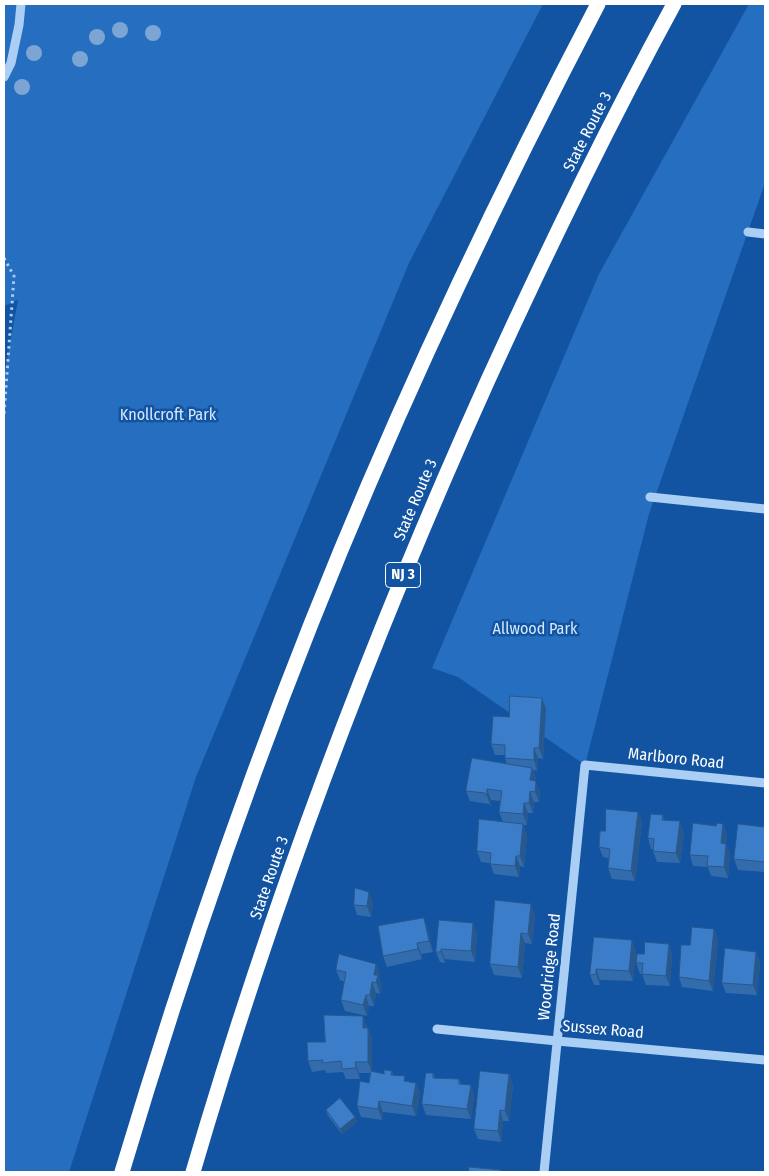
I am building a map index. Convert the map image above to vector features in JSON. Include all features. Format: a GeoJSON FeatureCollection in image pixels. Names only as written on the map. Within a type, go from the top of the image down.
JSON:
{"type":"FeatureCollection","features":[{"type":"Feature","properties":{"kind":"highway"},"geometry":{"type":"LineString","coordinates":[[122,1172],[216,880],[277,713],[341,549],[407,396],[485,227],[598,4]]}},
{"type":"Feature","properties":{"kind":"highway","name":"State Route 3"},"geometry":{"type":"LineString","coordinates":[[193,1172],[228,1056],[281,898],[405,570],[471,417],[536,276],[610,126],[674,4]]}},
{"type":"Feature","properties":{"kind":"street"},"geometry":{"type":"LineString","coordinates":[[4,77],[11,63],[19,25],[21,4]]}},
{"type":"Feature","properties":{"kind":"street"},"geometry":{"type":"LineString","coordinates":[[748,232],[765,234]]}},
{"type":"Feature","properties":{"kind":"street"},"geometry":{"type":"LineString","coordinates":[[650,498],[765,509]]}},
{"type":"Feature","properties":{"kind":"street","name":"Marlboro Road"},"geometry":{"type":"LineString","coordinates":[[584,765],[765,783]]}},
{"type":"Feature","properties":{"kind":"street","name":"Woodridge Road"},"geometry":{"type":"LineString","coordinates":[[544,1172],[584,765]]}},
{"type":"Feature","properties":{"kind":"street","name":"Sussex Road"},"geometry":{"type":"LineString","coordinates":[[437,1029],[557,1042],[765,1060]]}},
{"type":"Feature","properties":{"kind":"path"},"geometry":{"type":"LineString","coordinates":[[4,258],[14,276],[4,415]]}},
{"type":"Feature","properties":{"kind":"green space","name":"Knollcroft Park"},"geometry":{"type":"Polygon","coordinates":[[[4,4],[543,4],[409,263],[196,777],[69,1172],[4,1172],[4,376],[18,300],[4,306],[4,4]]]}},
{"type":"Feature","properties":{"kind":"green space","name":"Allwood Park"},"geometry":{"type":"Polygon","coordinates":[[[749,4],[765,4],[765,183],[649,514],[585,765],[458,677],[432,668],[599,274],[749,4]]]}},
{"type":"Feature","properties":{"kind":"building"},"geometry":{"type":"Polygon","coordinates":[[[510,696],[542,698],[539,748],[534,748],[534,760],[505,758],[505,745],[491,744],[493,716],[509,717],[510,696]]]}},
{"type":"Feature","properties":{"kind":"building"},"geometry":{"type":"Polygon","coordinates":[[[472,758],[532,768],[530,780],[536,781],[535,792],[530,791],[529,803],[524,803],[523,814],[499,812],[502,791],[487,789],[487,796],[485,793],[466,791],[472,758]]]}},
{"type":"Feature","properties":{"kind":"building"},"geometry":{"type":"Polygon","coordinates":[[[606,809],[638,812],[631,871],[608,868],[610,849],[599,847],[600,831],[605,831],[606,809]]]}},
{"type":"Feature","properties":{"kind":"building"},"geometry":{"type":"Polygon","coordinates":[[[651,814],[663,815],[662,820],[680,821],[676,853],[653,851],[654,839],[648,838],[651,814]]]}},
{"type":"Feature","properties":{"kind":"building"},"geometry":{"type":"Polygon","coordinates":[[[479,819],[523,824],[520,856],[516,856],[515,866],[490,864],[491,853],[477,851],[479,819]]]}},
{"type":"Feature","properties":{"kind":"building"},"geometry":{"type":"Polygon","coordinates":[[[693,823],[716,826],[717,823],[723,824],[721,843],[726,844],[724,867],[707,866],[708,856],[690,855],[693,823]]]}},
{"type":"Feature","properties":{"kind":"building"},"geometry":{"type":"Polygon","coordinates":[[[738,824],[765,827],[765,862],[734,859],[738,824]]]}},
{"type":"Feature","properties":{"kind":"building"},"geometry":{"type":"Polygon","coordinates":[[[355,888],[369,892],[367,906],[354,905],[355,888]]]}},
{"type":"Feature","properties":{"kind":"building"},"geometry":{"type":"Polygon","coordinates":[[[495,900],[531,904],[528,934],[521,933],[518,967],[490,964],[495,900]]]}},
{"type":"Feature","properties":{"kind":"building"},"geometry":{"type":"Polygon","coordinates":[[[424,918],[429,941],[417,943],[418,949],[383,956],[378,926],[424,918]]]}},
{"type":"Feature","properties":{"kind":"building"},"geometry":{"type":"Polygon","coordinates":[[[439,920],[473,923],[471,951],[441,949],[441,952],[436,952],[439,920]]]}},
{"type":"Feature","properties":{"kind":"building"},"geometry":{"type":"Polygon","coordinates":[[[692,927],[714,929],[709,981],[679,977],[681,945],[690,945],[692,927]]]}},
{"type":"Feature","properties":{"kind":"building"},"geometry":{"type":"Polygon","coordinates":[[[594,937],[632,940],[629,971],[596,969],[596,974],[590,975],[594,937]]]}},
{"type":"Feature","properties":{"kind":"building"},"geometry":{"type":"Polygon","coordinates":[[[645,942],[669,944],[666,976],[642,974],[643,963],[636,963],[637,954],[644,954],[645,942]]]}},
{"type":"Feature","properties":{"kind":"building"},"geometry":{"type":"Polygon","coordinates":[[[725,948],[756,952],[753,985],[722,983],[725,948]]]}},
{"type":"Feature","properties":{"kind":"building"},"geometry":{"type":"Polygon","coordinates":[[[339,954],[376,964],[374,975],[378,975],[376,983],[372,982],[370,995],[366,995],[363,1005],[341,1000],[346,972],[336,970],[339,954]]]}},
{"type":"Feature","properties":{"kind":"building"},"geometry":{"type":"Polygon","coordinates":[[[324,1015],[363,1016],[363,1028],[368,1028],[368,1062],[355,1062],[356,1068],[342,1069],[341,1061],[322,1063],[323,1060],[308,1061],[307,1042],[325,1042],[324,1015]]]}},
{"type":"Feature","properties":{"kind":"building"},"geometry":{"type":"Polygon","coordinates":[[[384,1070],[392,1071],[391,1075],[405,1076],[404,1081],[416,1083],[412,1106],[379,1101],[378,1109],[357,1106],[360,1081],[369,1083],[371,1071],[384,1074],[384,1070]]]}},
{"type":"Feature","properties":{"kind":"building"},"geometry":{"type":"Polygon","coordinates":[[[480,1071],[509,1074],[505,1111],[500,1110],[498,1131],[474,1129],[480,1071]]]}},
{"type":"Feature","properties":{"kind":"building"},"geometry":{"type":"Polygon","coordinates":[[[426,1073],[433,1073],[433,1078],[459,1079],[459,1084],[471,1085],[467,1109],[422,1104],[426,1073]]]}},
{"type":"Feature","properties":{"kind":"building"},"geometry":{"type":"Polygon","coordinates":[[[340,1098],[355,1117],[340,1129],[326,1110],[340,1098]]]}},
{"type":"Feature","properties":{"kind":"building"},"geometry":{"type":"Polygon","coordinates":[[[469,1167],[501,1170],[500,1172],[469,1172],[469,1167]]]}}]}
